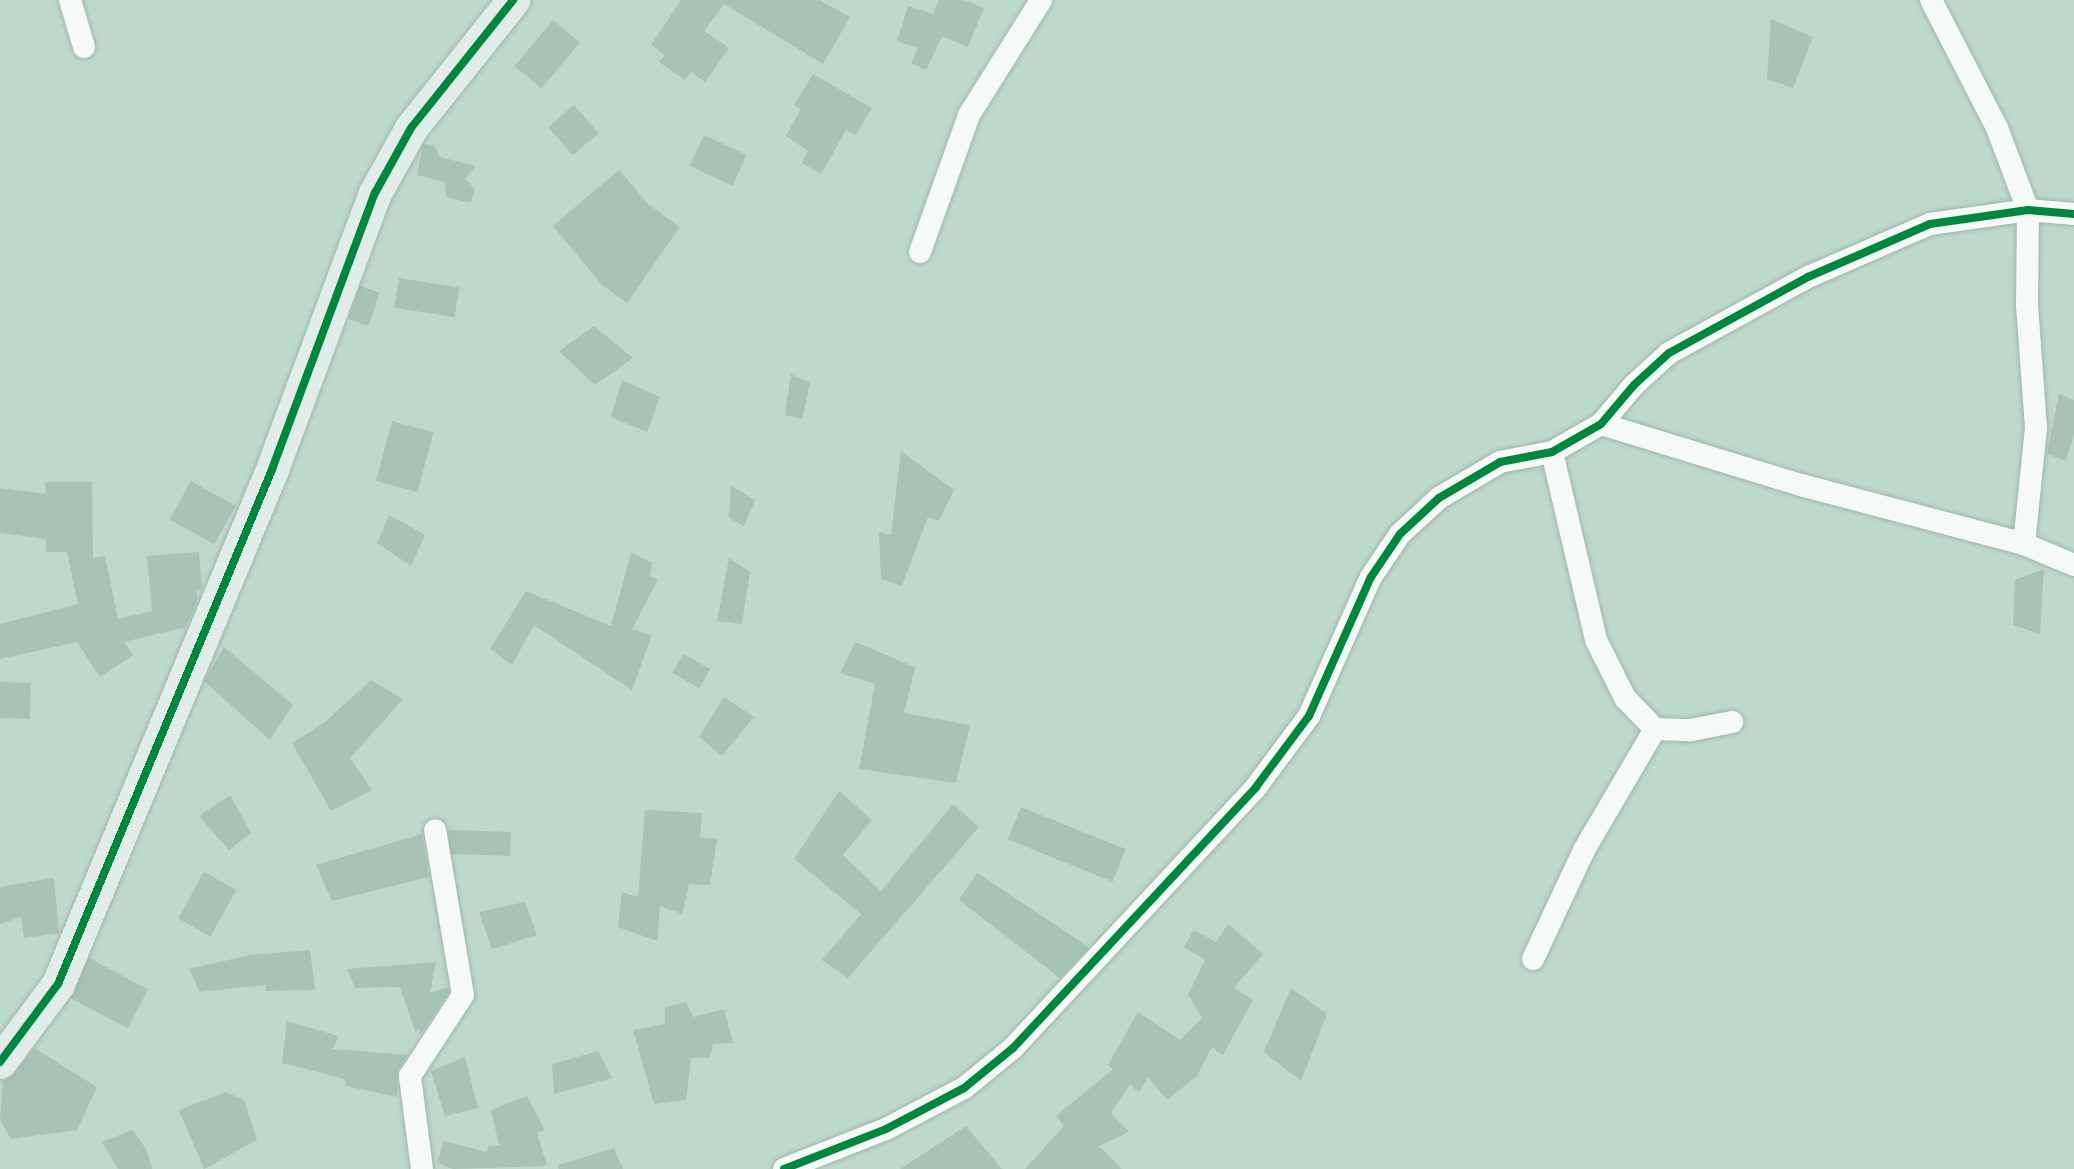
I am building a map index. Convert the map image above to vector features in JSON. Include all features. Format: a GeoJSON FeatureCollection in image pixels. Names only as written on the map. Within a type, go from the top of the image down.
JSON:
{"type":"FeatureCollection","features":[{"type":"Feature","properties":{"kind":"street"},"geometry":{"type":"LineString","coordinates":[[70,0],[84,47]]}},
{"type":"Feature","properties":{"kind":"street"},"geometry":{"type":"LineString","coordinates":[[0,1062],[58,984],[270,472],[375,193],[411,128],[513,0]]}},
{"type":"Feature","properties":{"kind":"street"},"geometry":{"type":"LineString","coordinates":[[920,252],[969,115],[1041,0]]}},
{"type":"Feature","properties":{"kind":"street"},"geometry":{"type":"LineString","coordinates":[[1931,0],[1997,128],[2028,210],[2027,305],[2036,428],[2024,544]]}},
{"type":"Feature","properties":{"kind":"street"},"geometry":{"type":"LineString","coordinates":[[784,1169],[886,1130],[964,1088],[1013,1048],[1256,787],[1309,716],[1371,577],[1400,534],[1472,475],[1500,462],[1552,452],[1601,424],[1669,353],[1808,277],[1930,224],[2028,210],[2074,214]]}},
{"type":"Feature","properties":{"kind":"street"},"geometry":{"type":"LineString","coordinates":[[1601,424],[1746,470],[2024,544],[2074,565]]}},
{"type":"Feature","properties":{"kind":"street"},"geometry":{"type":"LineString","coordinates":[[1552,452],[1596,640],[1625,698],[1655,729],[1691,730],[1732,722]]}},
{"type":"Feature","properties":{"kind":"street"},"geometry":{"type":"LineString","coordinates":[[1533,959],[1584,850],[1655,729]]}},
{"type":"Feature","properties":{"kind":"street"},"geometry":{"type":"LineString","coordinates":[[422,1169],[410,1076],[463,995],[435,830]]}},
{"type":"Feature","properties":{"kind":"building"},"geometry":{"type":"Polygon","coordinates":[[[681,0],[820,0],[850,17],[823,64],[724,4],[704,31],[729,48],[705,82],[691,72],[685,80],[659,62],[665,55],[651,45],[681,0]]]}},
{"type":"Feature","properties":{"kind":"building"},"geometry":{"type":"Polygon","coordinates":[[[939,0],[964,0],[984,8],[968,47],[942,36],[926,70],[911,63],[918,48],[897,41],[908,6],[933,14],[939,0]]]}},
{"type":"Feature","properties":{"kind":"building"},"geometry":{"type":"Polygon","coordinates":[[[1771,19],[1813,37],[1793,88],[1767,79],[1771,19]]]}},
{"type":"Feature","properties":{"kind":"building"},"geometry":{"type":"Polygon","coordinates":[[[553,20],[580,42],[541,88],[514,66],[553,20]]]}},
{"type":"Feature","properties":{"kind":"building"},"geometry":{"type":"Polygon","coordinates":[[[813,74],[872,108],[856,135],[846,130],[821,174],[802,163],[808,151],[786,136],[801,109],[794,105],[813,74]]]}},
{"type":"Feature","properties":{"kind":"building"},"geometry":{"type":"Polygon","coordinates":[[[574,105],[598,133],[573,155],[548,127],[574,105]]]}},
{"type":"Feature","properties":{"kind":"building"},"geometry":{"type":"Polygon","coordinates":[[[704,135],[747,155],[732,186],[690,166],[704,135]]]}},
{"type":"Feature","properties":{"kind":"building"},"geometry":{"type":"Polygon","coordinates":[[[423,144],[434,145],[440,157],[476,166],[465,179],[475,189],[471,203],[446,197],[445,182],[417,175],[423,144]]]}},
{"type":"Feature","properties":{"kind":"building"},"geometry":{"type":"Polygon","coordinates":[[[619,170],[648,204],[680,227],[627,303],[602,285],[553,226],[619,170]]]}},
{"type":"Feature","properties":{"kind":"building"},"geometry":{"type":"Polygon","coordinates":[[[399,278],[459,288],[455,317],[394,308],[399,278]]]}},
{"type":"Feature","properties":{"kind":"building"},"geometry":{"type":"Polygon","coordinates":[[[360,286],[380,293],[368,326],[349,319],[360,286]]]}},
{"type":"Feature","properties":{"kind":"building"},"geometry":{"type":"Polygon","coordinates":[[[594,326],[633,358],[595,385],[559,351],[594,326]]]}},
{"type":"Feature","properties":{"kind":"building"},"geometry":{"type":"Polygon","coordinates":[[[791,374],[810,383],[802,419],[785,415],[791,374]]]}},
{"type":"Feature","properties":{"kind":"building"},"geometry":{"type":"Polygon","coordinates":[[[622,380],[660,397],[647,432],[611,417],[622,380]]]}},
{"type":"Feature","properties":{"kind":"building"},"geometry":{"type":"Polygon","coordinates":[[[2059,394],[2074,400],[2074,434],[2066,461],[2047,454],[2059,394]]]}},
{"type":"Feature","properties":{"kind":"building"},"geometry":{"type":"Polygon","coordinates":[[[392,421],[434,432],[417,492],[376,481],[392,421]]]}},
{"type":"Feature","properties":{"kind":"building"},"geometry":{"type":"Polygon","coordinates":[[[901,451],[954,490],[939,521],[928,517],[902,586],[881,579],[879,532],[891,535],[901,451]]]}},
{"type":"Feature","properties":{"kind":"building"},"geometry":{"type":"Polygon","coordinates":[[[191,481],[236,506],[214,544],[170,519],[191,481]]]}},
{"type":"Feature","properties":{"kind":"building"},"geometry":{"type":"Polygon","coordinates":[[[45,482],[92,482],[93,558],[105,556],[118,619],[152,611],[147,556],[199,552],[202,590],[196,590],[198,600],[186,627],[124,642],[133,655],[100,677],[77,642],[0,659],[0,624],[78,604],[67,552],[46,552],[46,539],[0,533],[0,488],[46,494],[45,482]]]}},
{"type":"Feature","properties":{"kind":"building"},"geometry":{"type":"Polygon","coordinates":[[[731,486],[755,500],[744,526],[729,518],[731,486]]]}},
{"type":"Feature","properties":{"kind":"building"},"geometry":{"type":"Polygon","coordinates":[[[389,515],[425,535],[411,566],[377,543],[389,515]]]}},
{"type":"Feature","properties":{"kind":"building"},"geometry":{"type":"Polygon","coordinates":[[[631,553],[652,562],[650,576],[658,580],[632,629],[652,635],[632,690],[534,625],[512,665],[490,649],[526,591],[611,626],[631,553]]]}},
{"type":"Feature","properties":{"kind":"building"},"geometry":{"type":"Polygon","coordinates":[[[729,558],[750,572],[742,624],[717,621],[729,558]]]}},
{"type":"Feature","properties":{"kind":"building"},"geometry":{"type":"Polygon","coordinates":[[[2044,569],[2040,634],[2013,625],[2015,580],[2044,569]]]}},
{"type":"Feature","properties":{"kind":"building"},"geometry":{"type":"Polygon","coordinates":[[[855,642],[915,667],[904,713],[970,725],[956,783],[859,769],[875,684],[840,673],[855,642]]]}},
{"type":"Feature","properties":{"kind":"building"},"geometry":{"type":"Polygon","coordinates":[[[224,647],[293,705],[270,740],[204,681],[224,647]]]}},
{"type":"Feature","properties":{"kind":"building"},"geometry":{"type":"Polygon","coordinates":[[[683,654],[710,669],[699,688],[672,673],[683,654]]]}},
{"type":"Feature","properties":{"kind":"building"},"geometry":{"type":"Polygon","coordinates":[[[371,680],[403,699],[350,758],[372,790],[331,811],[292,743],[325,722],[371,680]]]}},
{"type":"Feature","properties":{"kind":"building"},"geometry":{"type":"Polygon","coordinates":[[[0,682],[31,683],[30,719],[0,718],[0,682]]]}},
{"type":"Feature","properties":{"kind":"building"},"geometry":{"type":"Polygon","coordinates":[[[724,697],[754,717],[722,756],[699,737],[724,697]]]}},
{"type":"Feature","properties":{"kind":"building"},"geometry":{"type":"Polygon","coordinates":[[[839,791],[872,820],[843,855],[881,891],[953,804],[979,827],[848,978],[822,960],[861,914],[794,859],[839,791]]]}},
{"type":"Feature","properties":{"kind":"building"},"geometry":{"type":"Polygon","coordinates":[[[230,795],[251,833],[229,850],[199,816],[230,795]]]}},
{"type":"Feature","properties":{"kind":"building"},"geometry":{"type":"Polygon","coordinates":[[[1021,807],[1126,849],[1113,882],[1008,839],[1021,807]]]}},
{"type":"Feature","properties":{"kind":"building"},"geometry":{"type":"Polygon","coordinates":[[[645,810],[702,813],[700,837],[717,839],[710,885],[689,884],[682,914],[660,906],[657,941],[618,927],[622,892],[638,897],[645,810]]]}},
{"type":"Feature","properties":{"kind":"building"},"geometry":{"type":"Polygon","coordinates":[[[449,830],[511,832],[510,856],[448,854],[449,830]]]}},
{"type":"Feature","properties":{"kind":"building"},"geometry":{"type":"Polygon","coordinates":[[[422,834],[429,877],[332,901],[316,865],[422,834]]]}},
{"type":"Feature","properties":{"kind":"building"},"geometry":{"type":"Polygon","coordinates":[[[204,872],[236,890],[211,936],[178,918],[204,872]]]}},
{"type":"Feature","properties":{"kind":"building"},"geometry":{"type":"Polygon","coordinates":[[[977,873],[1089,947],[1060,978],[959,900],[977,873]]]}},
{"type":"Feature","properties":{"kind":"building"},"geometry":{"type":"Polygon","coordinates":[[[54,878],[59,933],[24,938],[21,917],[0,924],[0,887],[54,878]]]}},
{"type":"Feature","properties":{"kind":"building"},"geometry":{"type":"Polygon","coordinates":[[[525,902],[537,935],[492,949],[479,912],[525,902]]]}},
{"type":"Feature","properties":{"kind":"building"},"geometry":{"type":"Polygon","coordinates":[[[1228,924],[1263,954],[1234,988],[1253,1000],[1223,1055],[1212,1047],[1197,1076],[1167,1100],[1148,1077],[1139,1093],[1130,1084],[1111,1113],[1129,1132],[1099,1146],[1122,1169],[1025,1169],[1064,1126],[1056,1116],[1113,1069],[1108,1065],[1138,1012],[1180,1040],[1202,1018],[1188,995],[1205,960],[1184,947],[1194,930],[1216,942],[1228,924]]]}},
{"type":"Feature","properties":{"kind":"building"},"geometry":{"type":"Polygon","coordinates":[[[310,950],[315,990],[266,991],[266,985],[200,992],[189,969],[250,955],[310,950]]]}},
{"type":"Feature","properties":{"kind":"building"},"geometry":{"type":"Polygon","coordinates":[[[89,958],[148,989],[128,1028],[68,997],[89,958]]]}},
{"type":"Feature","properties":{"kind":"building"},"geometry":{"type":"Polygon","coordinates":[[[436,962],[430,993],[448,987],[449,992],[420,1035],[418,1027],[416,1034],[400,987],[355,988],[347,969],[436,962]]]}},
{"type":"Feature","properties":{"kind":"building"},"geometry":{"type":"Polygon","coordinates":[[[1291,988],[1327,1014],[1301,1081],[1264,1052],[1291,988]]]}},
{"type":"Feature","properties":{"kind":"building"},"geometry":{"type":"Polygon","coordinates":[[[686,1002],[693,1017],[724,1009],[733,1043],[713,1044],[710,1058],[691,1058],[686,1100],[654,1104],[633,1030],[665,1024],[665,1007],[686,1002]]]}},
{"type":"Feature","properties":{"kind":"building"},"geometry":{"type":"Polygon","coordinates":[[[287,1021],[338,1036],[333,1049],[408,1055],[398,1069],[397,1097],[346,1086],[345,1079],[282,1063],[287,1021]]]}},
{"type":"Feature","properties":{"kind":"building"},"geometry":{"type":"Polygon","coordinates":[[[34,1048],[97,1087],[77,1130],[11,1139],[0,1120],[3,1080],[15,1073],[34,1048]]]}},
{"type":"Feature","properties":{"kind":"building"},"geometry":{"type":"Polygon","coordinates":[[[598,1051],[612,1078],[554,1094],[552,1064],[598,1051]]]}},
{"type":"Feature","properties":{"kind":"building"},"geometry":{"type":"Polygon","coordinates":[[[465,1057],[478,1108],[445,1116],[431,1071],[465,1057]]]}},
{"type":"Feature","properties":{"kind":"building"},"geometry":{"type":"Polygon","coordinates":[[[226,1092],[244,1100],[257,1140],[204,1169],[179,1110],[226,1092]]]}},
{"type":"Feature","properties":{"kind":"building"},"geometry":{"type":"Polygon","coordinates":[[[527,1096],[545,1130],[537,1133],[547,1166],[453,1169],[438,1163],[443,1141],[487,1152],[488,1146],[499,1145],[491,1110],[527,1096]]]}},
{"type":"Feature","properties":{"kind":"building"},"geometry":{"type":"Polygon","coordinates":[[[966,1126],[1002,1169],[900,1169],[966,1126]]]}},
{"type":"Feature","properties":{"kind":"building"},"geometry":{"type":"Polygon","coordinates":[[[132,1130],[147,1150],[152,1169],[118,1169],[102,1142],[132,1130]]]}},
{"type":"Feature","properties":{"kind":"building"},"geometry":{"type":"Polygon","coordinates":[[[614,1148],[623,1169],[559,1169],[558,1165],[614,1148]]]}},
{"type":"Feature","properties":{"kind":"cycle path"},"geometry":{"type":"LineString","coordinates":[[0,1062],[58,984],[271,472],[375,193],[411,128],[513,0]]}},
{"type":"Feature","properties":{"kind":"cycle path"},"geometry":{"type":"LineString","coordinates":[[784,1169],[886,1129],[964,1088],[1013,1048],[1256,787],[1309,716],[1371,577],[1400,534],[1439,498],[1500,462],[1552,452],[1601,424],[1634,385],[1669,353],[1808,277],[1930,224],[2028,210],[2074,214]]}}]}
